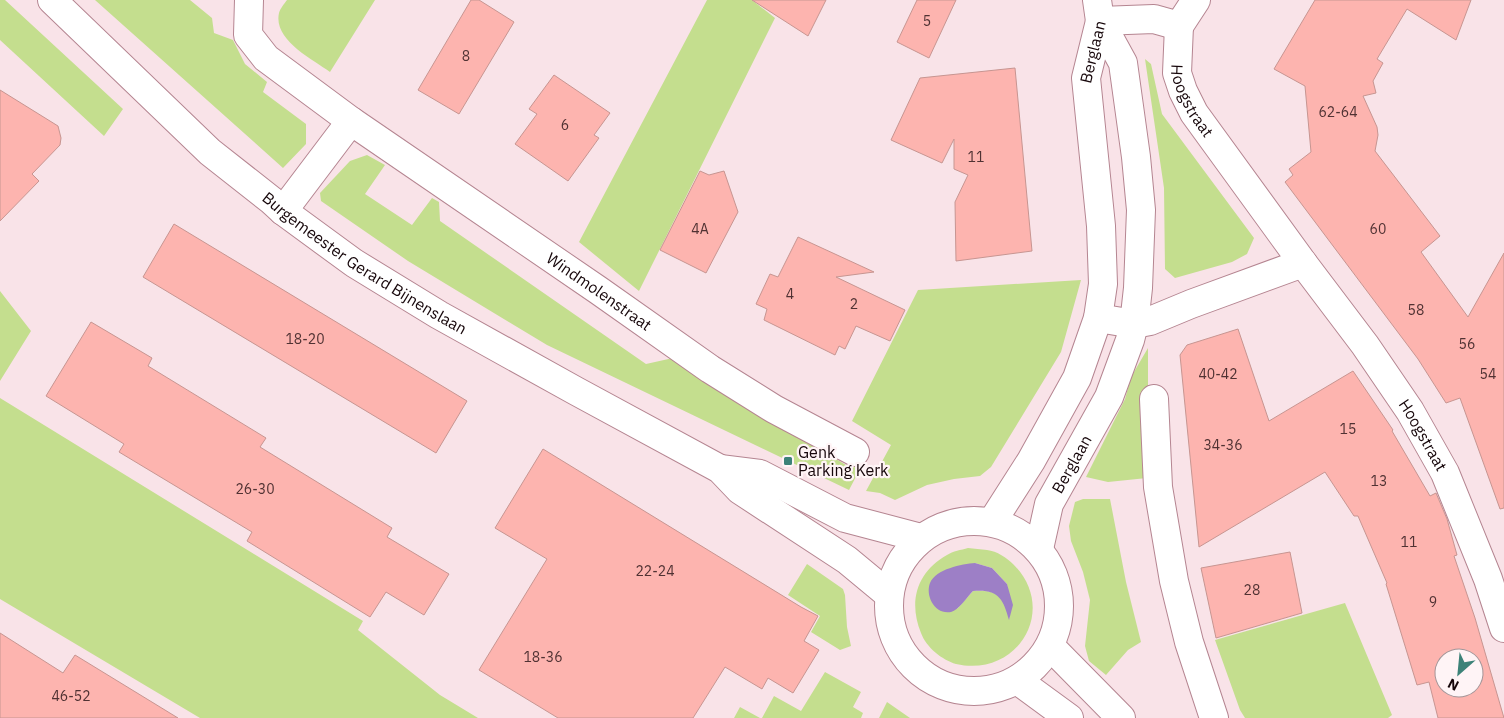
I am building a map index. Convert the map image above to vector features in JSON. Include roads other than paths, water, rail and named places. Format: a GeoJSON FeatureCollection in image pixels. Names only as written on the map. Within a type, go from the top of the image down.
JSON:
{"type":"FeatureCollection","features":[{"type":"Feature","properties":{"kind":"street","name":"Burgemeester Gerard Bijnenslaan"},"geometry":{"type":"LineString","coordinates":[[52,0],[196,140],[272,200],[283,211],[354,264],[439,315],[720,468],[740,490],[847,560],[888,594]]}},
{"type":"Feature","properties":{"kind":"street","name":"Windmolenstraat"},"geometry":{"type":"LineString","coordinates":[[249,0],[248,35],[266,58],[351,121],[710,369],[774,408],[854,452]]}},
{"type":"Feature","properties":{"kind":"street"},"geometry":{"type":"LineString","coordinates":[[1099,11],[1154,18],[1179,26],[1196,0]]}},
{"type":"Feature","properties":{"kind":"street","name":"Berglaan"},"geometry":{"type":"LineString","coordinates":[[992,522],[1031,461],[1077,378],[1098,318],[1103,284],[1101,226],[1086,78],[1099,11]]}},
{"type":"Feature","properties":{"kind":"street","name":"Berglaan"},"geometry":{"type":"LineString","coordinates":[[1038,549],[1049,504],[1109,397],[1134,324],[1138,288],[1141,210],[1136,157],[1123,63],[1099,11]]}},
{"type":"Feature","properties":{"kind":"street","name":"Hoogstraat"},"geometry":{"type":"LineString","coordinates":[[1179,26],[1177,73],[1183,91],[1194,113],[1365,345],[1410,411],[1445,473],[1488,579],[1504,628]]}},
{"type":"Feature","properties":{"kind":"street"},"geometry":{"type":"LineString","coordinates":[[283,211],[351,121]]}},
{"type":"Feature","properties":{"kind":"street"},"geometry":{"type":"LineString","coordinates":[[1098,318],[1134,324],[1150,320],[1303,263]]}},
{"type":"Feature","properties":{"kind":"street"},"geometry":{"type":"LineString","coordinates":[[1154,399],[1158,487],[1174,581],[1189,642],[1214,718]]}},
{"type":"Feature","properties":{"kind":"street","name":"Burgemeester Gerard Bijnenslaan"},"geometry":{"type":"LineString","coordinates":[[720,468],[760,474],[845,518],[921,538]]}},
{"type":"Feature","properties":{"kind":"street"},"geometry":{"type":"LineString","coordinates":[[967,520],[992,522],[1018,532],[1038,549],[1056,579],[1060,613],[1050,646],[1036,665],[1017,680],[988,691],[956,690],[926,677],[903,655],[890,626],[888,594],[894,573],[905,553],[921,538],[943,526],[967,520]]}},
{"type":"Feature","properties":{"kind":"street"},"geometry":{"type":"LineString","coordinates":[[1050,646],[1121,718]]}},
{"type":"Feature","properties":{"kind":"street"},"geometry":{"type":"LineString","coordinates":[[1017,680],[1069,718]]}},
{"type":"Feature","properties":{"kind":"place","name":"Genk Parking Kerk"},"geometry":{"type":"Point","coordinates":[788,461]}}]}
